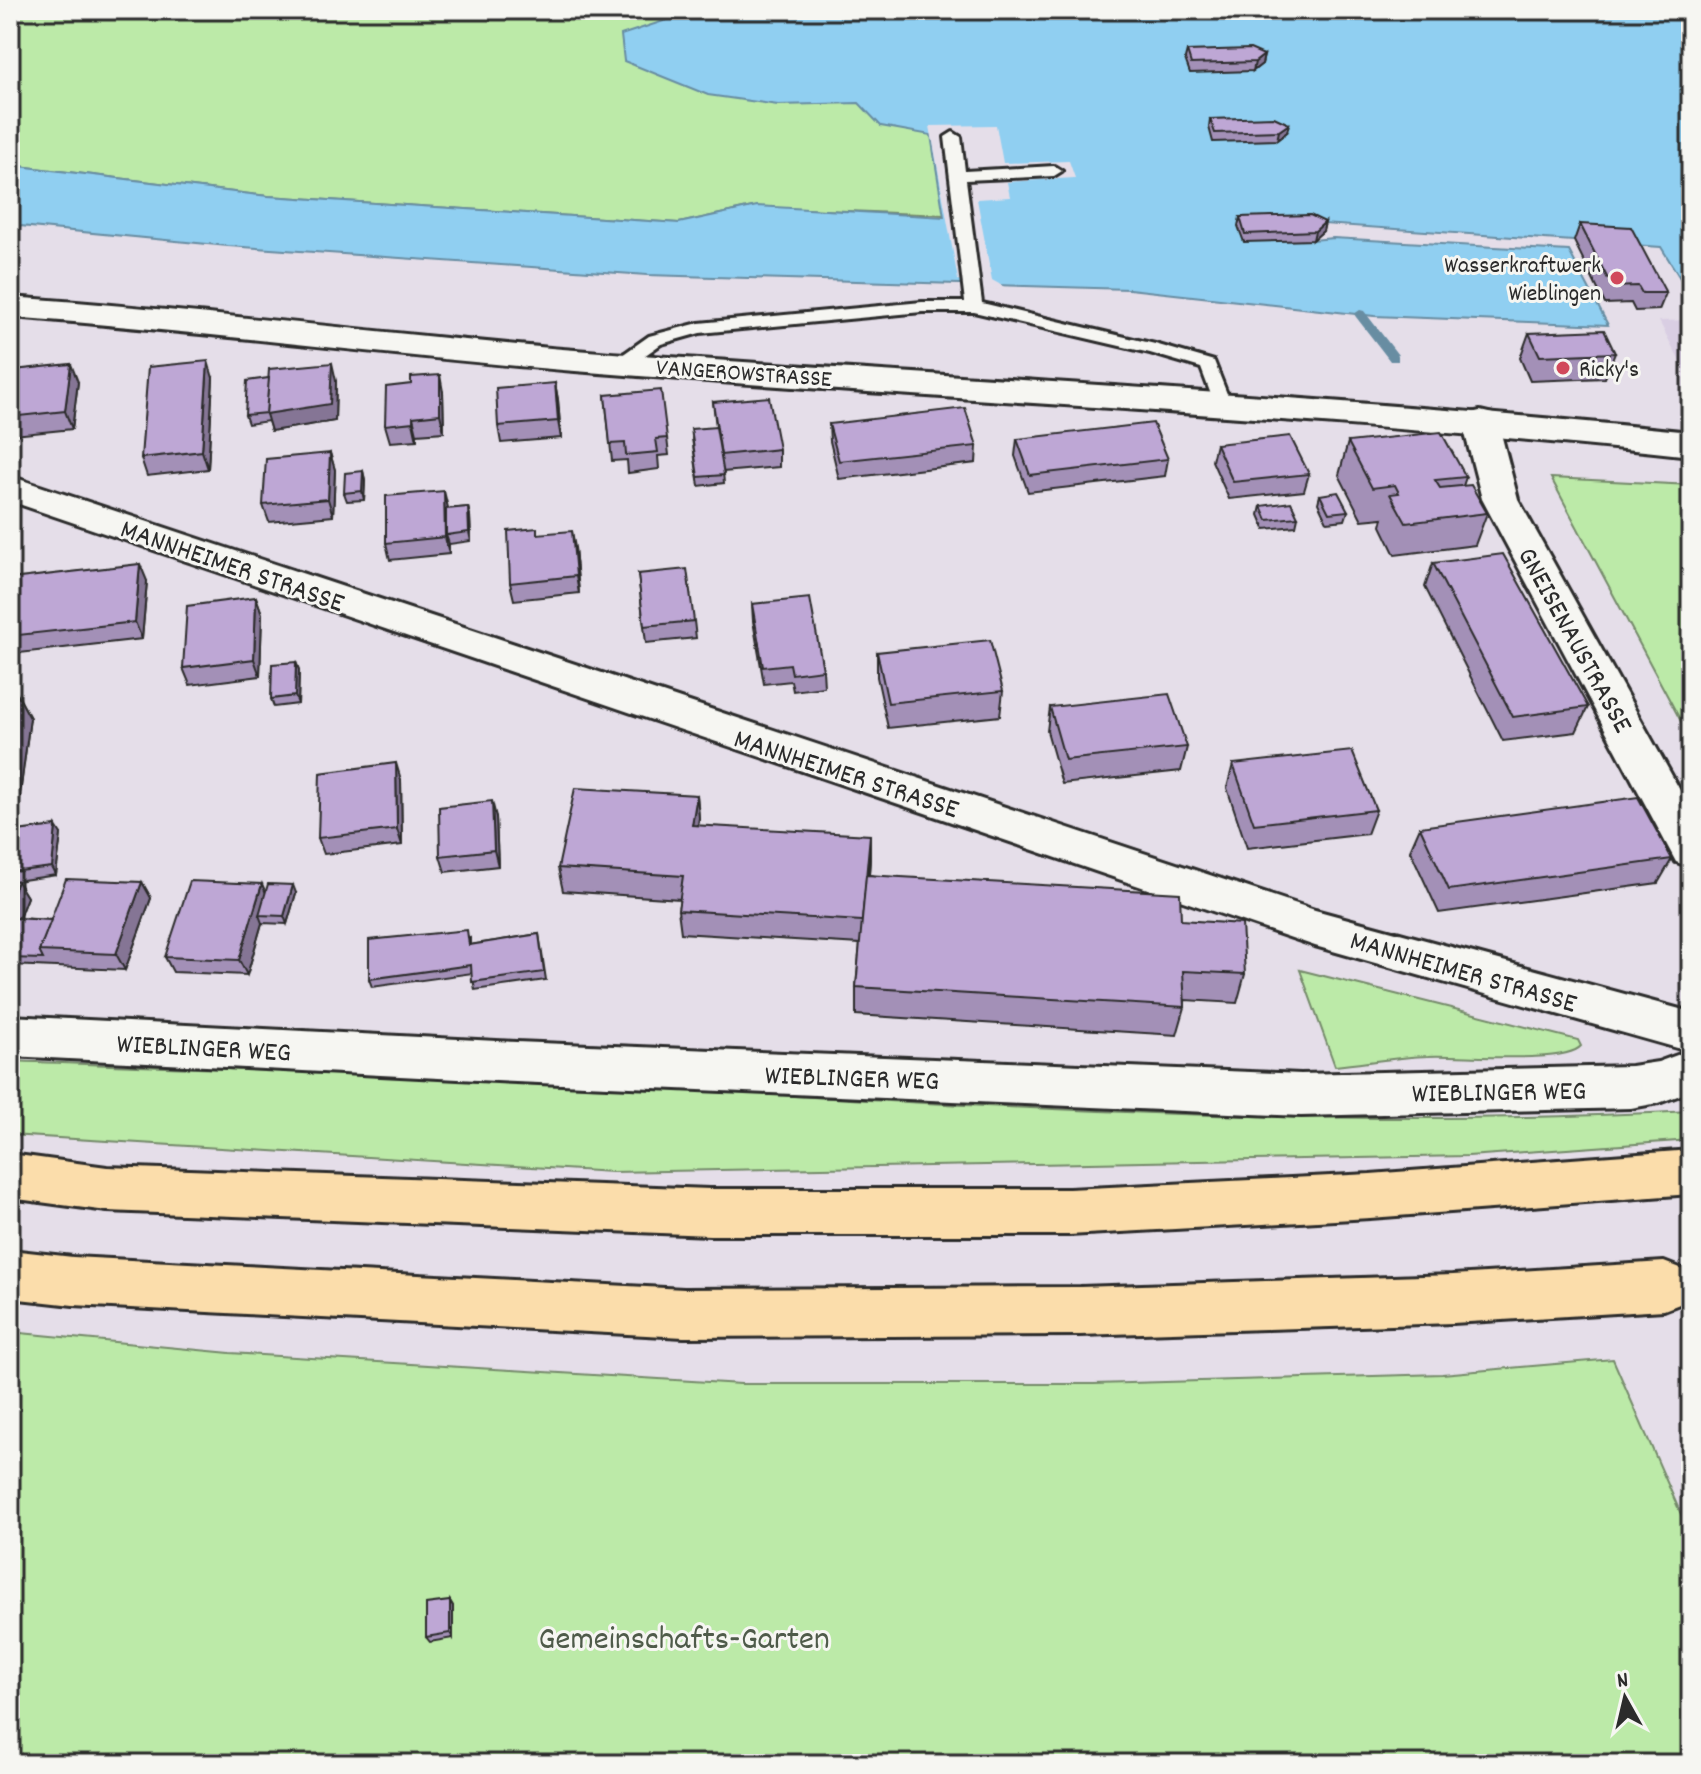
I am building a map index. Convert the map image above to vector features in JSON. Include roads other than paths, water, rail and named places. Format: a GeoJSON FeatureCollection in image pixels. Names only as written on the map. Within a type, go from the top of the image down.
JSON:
{"type":"FeatureCollection","features":[{"type":"Feature","properties":{"kind":"highway"},"geometry":{"type":"LineString","coordinates":[[10,1176],[107,1189],[710,1212],[1069,1212],[1370,1196],[1691,1172]]}},
{"type":"Feature","properties":{"kind":"highway"},"geometry":{"type":"LineString","coordinates":[[10,1274],[73,1281],[684,1313],[1080,1311],[1677,1289]]}},
{"type":"Feature","properties":{"kind":"street","name":"VANGEROWSTRASSE"},"geometry":{"type":"LineString","coordinates":[[10,307],[135,316],[621,364],[1480,422],[1691,444]]}},
{"type":"Feature","properties":{"kind":"street","name":"VANGEROWSTRASSE"},"geometry":{"type":"LineString","coordinates":[[1480,422],[1691,418]]}},
{"type":"Feature","properties":{"kind":"street","name":"GNEISENAUSTRASSE"},"geometry":{"type":"LineString","coordinates":[[1480,422],[1500,499],[1691,850]]}},
{"type":"Feature","properties":{"kind":"street","name":"MANNHEIMER STRASSE"},"geometry":{"type":"LineString","coordinates":[[10,488],[1315,928],[1691,1032]]}},
{"type":"Feature","properties":{"kind":"street","name":"WIEBLINGER WEG"},"geometry":{"type":"LineString","coordinates":[[10,1036],[516,1062],[1301,1095],[1631,1087],[1659,1082],[1691,1070]]}},
{"type":"Feature","properties":{"kind":"lane"},"geometry":{"type":"LineString","coordinates":[[953,137],[974,307]]}},
{"type":"Feature","properties":{"kind":"lane"},"geometry":{"type":"LineString","coordinates":[[957,176],[1054,171]]}},
{"type":"Feature","properties":{"kind":"lane"},"geometry":{"type":"LineString","coordinates":[[621,364],[655,340],[699,328],[922,307],[974,307],[1140,345],[1208,365],[1215,377],[1222,404]]}},
{"type":"Feature","properties":{"kind":"water"},"geometry":{"type":"Polygon","coordinates":[[[697,10],[1691,10],[1691,296],[1661,247],[1309,223],[1313,240],[1333,238],[1569,251],[1608,325],[1374,316],[1129,289],[647,275],[228,246],[10,225],[10,165],[268,196],[679,223],[757,206],[944,217],[931,135],[881,126],[859,103],[778,105],[708,95],[624,61],[621,35],[697,10]]]}},
{"type":"Feature","properties":{"kind":"waterway"},"geometry":{"type":"LineString","coordinates":[[1360,314],[1394,358]]}},
{"type":"Feature","properties":{"kind":"place","name":"Wasserkraftwerk Wieblingen"},"geometry":{"type":"Point","coordinates":[1617,278]}},
{"type":"Feature","properties":{"kind":"place","name":"Ricky's"},"geometry":{"type":"Point","coordinates":[1563,368]}},
{"type":"Feature","properties":{"kind":"park label","name":"Gemeinschafts-Garten"},"geometry":{"type":"Point","coordinates":[684,1636]}}]}
